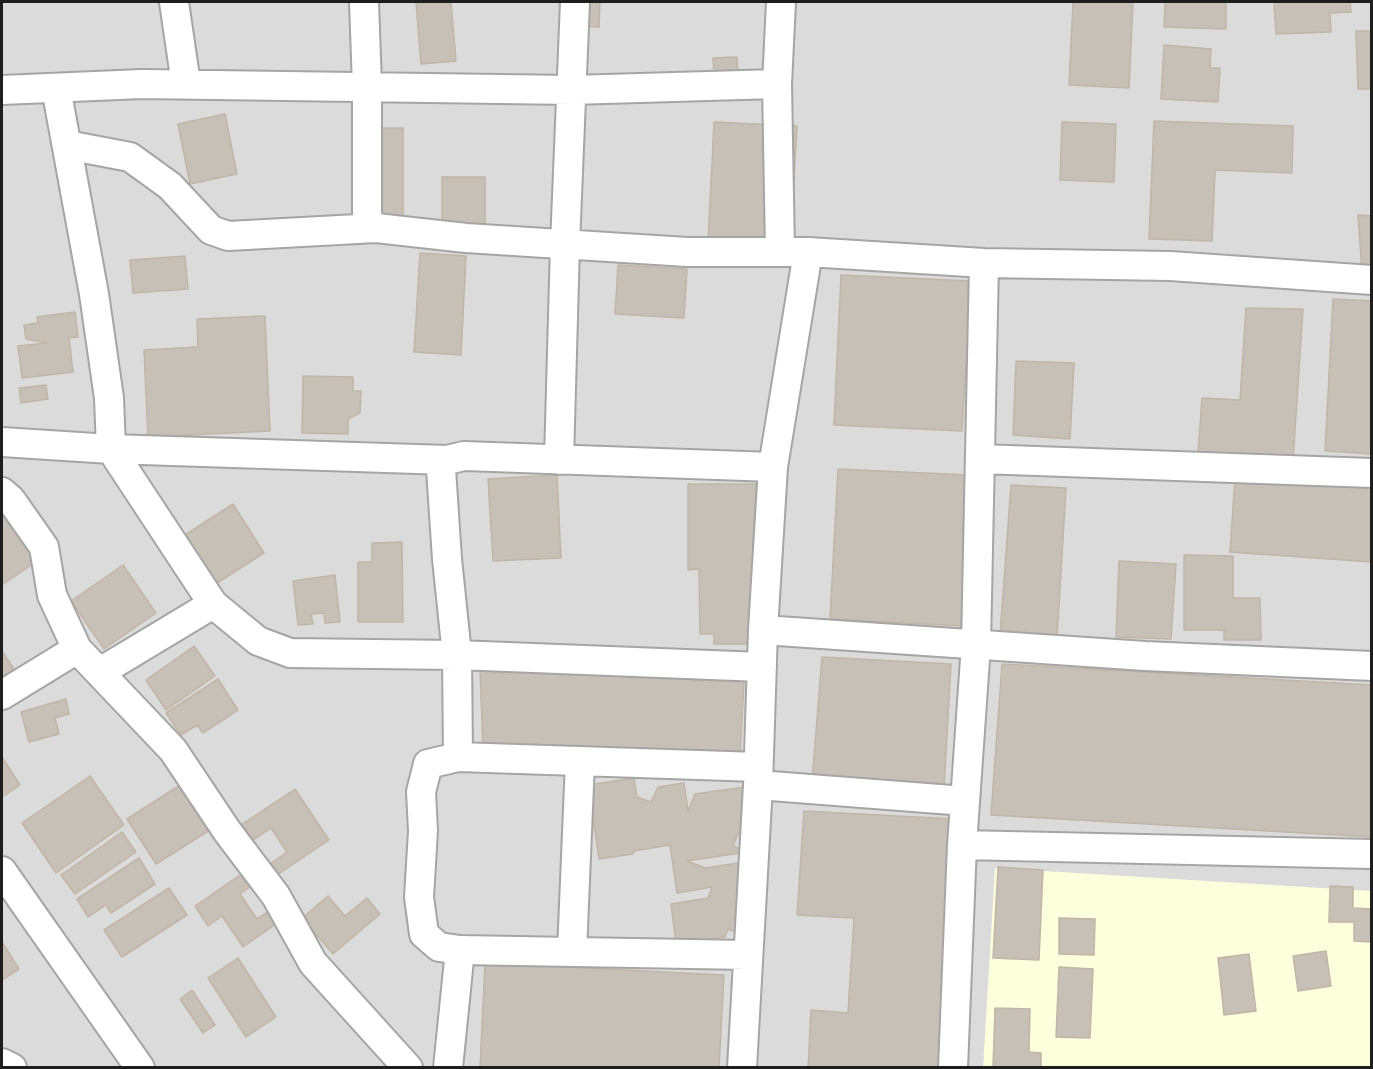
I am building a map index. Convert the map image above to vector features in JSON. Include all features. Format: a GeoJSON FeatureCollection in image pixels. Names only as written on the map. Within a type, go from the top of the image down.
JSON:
{"type":"FeatureCollection","features":[{"type":"Feature","properties":{"kind":"street"},"geometry":{"type":"LineString","coordinates":[[174,2],[186,84]]}},
{"type":"Feature","properties":{"kind":"street"},"geometry":{"type":"LineString","coordinates":[[364,2],[367,86],[367,215],[370,223],[376,228]]}},
{"type":"Feature","properties":{"kind":"street"},"geometry":{"type":"LineString","coordinates":[[559,460],[564,245],[575,2]]}},
{"type":"Feature","properties":{"kind":"street"},"geometry":{"type":"LineString","coordinates":[[742,1068],[773,467],[794,252],[777,84],[781,2]]}},
{"type":"Feature","properties":{"kind":"street"},"geometry":{"type":"LineString","coordinates":[[2,90],[142,84],[571,90],[777,84]]}},
{"type":"Feature","properties":{"kind":"street"},"geometry":{"type":"LineString","coordinates":[[56,88],[94,294],[108,387],[111,449],[213,604],[258,641],[290,653],[457,655],[762,667]]}},
{"type":"Feature","properties":{"kind":"street"},"geometry":{"type":"LineString","coordinates":[[67,145],[130,157],[170,186],[211,230],[228,236],[376,228],[466,238],[687,252],[794,252],[984,263],[1170,266],[1371,280]]}},
{"type":"Feature","properties":{"kind":"street"},"geometry":{"type":"LineString","coordinates":[[953,1068],[962,845],[976,645],[984,263]]}},
{"type":"Feature","properties":{"kind":"street"},"geometry":{"type":"LineString","coordinates":[[2,442],[111,449],[447,460],[464,456],[773,467]]}},
{"type":"Feature","properties":{"kind":"street"},"geometry":{"type":"LineString","coordinates":[[980,459],[1371,473]]}},
{"type":"Feature","properties":{"kind":"street"},"geometry":{"type":"LineString","coordinates":[[447,460],[441,469],[457,655],[458,757]]}},
{"type":"Feature","properties":{"kind":"street"},"geometry":{"type":"LineString","coordinates":[[2,492],[11,500],[44,547],[52,595],[77,649],[173,750],[227,831],[276,896],[313,963],[408,1068]]}},
{"type":"Feature","properties":{"kind":"street"},"geometry":{"type":"LineString","coordinates":[[100,672],[213,604]]}},
{"type":"Feature","properties":{"kind":"street"},"geometry":{"type":"LineString","coordinates":[[764,630],[1145,656],[1371,666]]}},
{"type":"Feature","properties":{"kind":"street"},"geometry":{"type":"LineString","coordinates":[[2,695],[77,649]]}},
{"type":"Feature","properties":{"kind":"street"},"geometry":{"type":"LineString","coordinates":[[748,955],[460,950],[439,947],[424,934],[419,897],[423,831],[421,792],[429,764],[458,757],[580,761],[758,776],[965,801]]}},
{"type":"Feature","properties":{"kind":"street"},"geometry":{"type":"LineString","coordinates":[[572,952],[580,761]]}},
{"type":"Feature","properties":{"kind":"street"},"geometry":{"type":"LineString","coordinates":[[962,845],[1371,855]]}},
{"type":"Feature","properties":{"kind":"street"},"geometry":{"type":"LineString","coordinates":[[2,871],[141,1068]]}},
{"type":"Feature","properties":{"kind":"street"},"geometry":{"type":"LineString","coordinates":[[448,1068],[460,950]]}},
{"type":"Feature","properties":{"kind":"street"},"geometry":{"type":"LineString","coordinates":[[2,1063],[12,1068]]}},
{"type":"Feature","properties":{"kind":"shaded area"},"geometry":{"type":"Polygon","coordinates":[[[2,2],[1371,2],[1371,1067],[2,1067],[2,2]]]}},
{"type":"Feature","properties":{"kind":"shaded area"},"geometry":{"type":"Polygon","coordinates":[[[995,868],[1371,891],[1371,1067],[983,1068],[995,868]]]}},
{"type":"Feature","properties":{"kind":"building"},"geometry":{"type":"Polygon","coordinates":[[[416,2],[451,2],[456,61],[421,64],[416,2]]]}},
{"type":"Feature","properties":{"kind":"building"},"geometry":{"type":"Polygon","coordinates":[[[572,2],[600,2],[599,27],[571,26],[572,2]]]}},
{"type":"Feature","properties":{"kind":"building"},"geometry":{"type":"Polygon","coordinates":[[[1073,2],[1133,2],[1129,88],[1069,85],[1073,2]]]}},
{"type":"Feature","properties":{"kind":"building"},"geometry":{"type":"Polygon","coordinates":[[[1165,2],[1226,2],[1226,29],[1164,27],[1165,2]]]}},
{"type":"Feature","properties":{"kind":"building"},"geometry":{"type":"Polygon","coordinates":[[[1274,2],[1350,2],[1351,12],[1330,13],[1331,32],[1276,34],[1274,2]]]}},
{"type":"Feature","properties":{"kind":"building"},"geometry":{"type":"Polygon","coordinates":[[[1356,31],[1372,31],[1372,89],[1358,89],[1356,31]]]}},
{"type":"Feature","properties":{"kind":"building"},"geometry":{"type":"Polygon","coordinates":[[[1164,45],[1211,49],[1210,68],[1220,68],[1218,102],[1161,99],[1164,45]]]}},
{"type":"Feature","properties":{"kind":"building"},"geometry":{"type":"Polygon","coordinates":[[[737,57],[738,74],[714,75],[713,58],[737,57]]]}},
{"type":"Feature","properties":{"kind":"building"},"geometry":{"type":"Polygon","coordinates":[[[225,114],[237,174],[190,184],[178,124],[225,114]]]}},
{"type":"Feature","properties":{"kind":"building"},"geometry":{"type":"Polygon","coordinates":[[[1154,121],[1293,126],[1292,173],[1215,170],[1212,241],[1149,239],[1154,121]]]}},
{"type":"Feature","properties":{"kind":"building"},"geometry":{"type":"Polygon","coordinates":[[[714,122],[797,126],[790,248],[708,243],[714,122]]]}},
{"type":"Feature","properties":{"kind":"building"},"geometry":{"type":"Polygon","coordinates":[[[1062,122],[1116,124],[1114,182],[1060,180],[1062,122]]]}},
{"type":"Feature","properties":{"kind":"building"},"geometry":{"type":"Polygon","coordinates":[[[371,128],[403,128],[403,223],[377,223],[371,128]]]}},
{"type":"Feature","properties":{"kind":"building"},"geometry":{"type":"Polygon","coordinates":[[[442,177],[485,177],[485,228],[442,228],[442,177]]]}},
{"type":"Feature","properties":{"kind":"building"},"geometry":{"type":"Polygon","coordinates":[[[1358,215],[1372,216],[1372,272],[1362,272],[1358,215]]]}},
{"type":"Feature","properties":{"kind":"building"},"geometry":{"type":"Polygon","coordinates":[[[420,253],[466,256],[461,355],[414,352],[420,253]]]}},
{"type":"Feature","properties":{"kind":"building"},"geometry":{"type":"Polygon","coordinates":[[[185,256],[188,289],[133,293],[130,260],[185,256]]]}},
{"type":"Feature","properties":{"kind":"building"},"geometry":{"type":"Polygon","coordinates":[[[618,265],[687,269],[684,318],[615,314],[618,265]]]}},
{"type":"Feature","properties":{"kind":"building"},"geometry":{"type":"Polygon","coordinates":[[[841,275],[971,281],[962,431],[834,425],[841,275]]]}},
{"type":"Feature","properties":{"kind":"building"},"geometry":{"type":"Polygon","coordinates":[[[1333,299],[1372,301],[1372,454],[1325,451],[1333,299]]]}},
{"type":"Feature","properties":{"kind":"building"},"geometry":{"type":"Polygon","coordinates":[[[1246,308],[1303,309],[1293,461],[1198,454],[1202,398],[1240,400],[1246,308]]]}},
{"type":"Feature","properties":{"kind":"building"},"geometry":{"type":"Polygon","coordinates":[[[75,312],[78,337],[69,338],[73,372],[22,378],[18,346],[47,343],[26,339],[24,325],[38,323],[37,317],[75,312]]]}},
{"type":"Feature","properties":{"kind":"building"},"geometry":{"type":"Polygon","coordinates":[[[265,316],[270,431],[148,437],[144,350],[198,347],[197,319],[265,316]]]}},
{"type":"Feature","properties":{"kind":"building"},"geometry":{"type":"Polygon","coordinates":[[[1016,361],[1074,363],[1070,439],[1013,435],[1016,361]]]}},
{"type":"Feature","properties":{"kind":"building"},"geometry":{"type":"Polygon","coordinates":[[[303,376],[353,377],[353,391],[361,391],[360,413],[348,419],[348,434],[302,433],[303,376]]]}},
{"type":"Feature","properties":{"kind":"building"},"geometry":{"type":"Polygon","coordinates":[[[46,385],[48,399],[21,403],[19,388],[46,385]]]}},
{"type":"Feature","properties":{"kind":"building"},"geometry":{"type":"Polygon","coordinates":[[[838,469],[969,475],[962,626],[830,619],[838,469]]]}},
{"type":"Feature","properties":{"kind":"building"},"geometry":{"type":"Polygon","coordinates":[[[557,475],[561,558],[493,561],[488,479],[557,475]]]}},
{"type":"Feature","properties":{"kind":"building"},"geometry":{"type":"Polygon","coordinates":[[[1235,478],[1372,486],[1372,562],[1230,552],[1235,478]]]}},
{"type":"Feature","properties":{"kind":"building"},"geometry":{"type":"Polygon","coordinates":[[[688,484],[775,484],[775,644],[714,644],[714,634],[700,634],[699,569],[688,570],[688,484]]]}},
{"type":"Feature","properties":{"kind":"building"},"geometry":{"type":"Polygon","coordinates":[[[1011,485],[1066,488],[1057,638],[1000,635],[1011,485]]]}},
{"type":"Feature","properties":{"kind":"building"},"geometry":{"type":"Polygon","coordinates":[[[233,504],[264,553],[214,585],[182,537],[233,504]]]}},
{"type":"Feature","properties":{"kind":"building"},"geometry":{"type":"Polygon","coordinates":[[[2,511],[37,561],[2,585],[2,511]]]}},
{"type":"Feature","properties":{"kind":"building"},"geometry":{"type":"Polygon","coordinates":[[[402,542],[403,622],[358,622],[358,562],[372,562],[372,543],[402,542]]]}},
{"type":"Feature","properties":{"kind":"building"},"geometry":{"type":"Polygon","coordinates":[[[1184,555],[1233,556],[1233,598],[1260,598],[1261,640],[1224,640],[1224,630],[1184,630],[1184,555]]]}},
{"type":"Feature","properties":{"kind":"building"},"geometry":{"type":"Polygon","coordinates":[[[1119,561],[1176,564],[1171,639],[1116,637],[1119,561]]]}},
{"type":"Feature","properties":{"kind":"building"},"geometry":{"type":"Polygon","coordinates":[[[123,565],[156,613],[104,649],[71,601],[123,565]]]}},
{"type":"Feature","properties":{"kind":"building"},"geometry":{"type":"Polygon","coordinates":[[[335,575],[340,622],[325,623],[324,613],[311,614],[313,624],[298,625],[293,581],[335,575]]]}},
{"type":"Feature","properties":{"kind":"building"},"geometry":{"type":"Polygon","coordinates":[[[194,646],[215,676],[166,710],[146,680],[194,646]]]}},
{"type":"Feature","properties":{"kind":"building"},"geometry":{"type":"Polygon","coordinates":[[[2,651],[17,674],[2,684],[2,651]]]}},
{"type":"Feature","properties":{"kind":"building"},"geometry":{"type":"Polygon","coordinates":[[[822,657],[951,664],[944,788],[812,781],[822,657]]]}},
{"type":"Feature","properties":{"kind":"building"},"geometry":{"type":"Polygon","coordinates":[[[1002,664],[1372,685],[1372,837],[991,815],[1002,664]]]}},
{"type":"Feature","properties":{"kind":"building"},"geometry":{"type":"Polygon","coordinates":[[[480,670],[744,682],[740,756],[483,746],[480,670]]]}},
{"type":"Feature","properties":{"kind":"building"},"geometry":{"type":"Polygon","coordinates":[[[218,679],[238,710],[203,733],[197,725],[181,735],[166,713],[218,679]]]}},
{"type":"Feature","properties":{"kind":"building"},"geometry":{"type":"Polygon","coordinates":[[[66,699],[69,714],[55,718],[59,734],[29,742],[21,712],[66,699]]]}},
{"type":"Feature","properties":{"kind":"building"},"geometry":{"type":"Polygon","coordinates":[[[2,757],[20,785],[2,797],[2,757]]]}},
{"type":"Feature","properties":{"kind":"building"},"geometry":{"type":"Polygon","coordinates":[[[90,776],[124,825],[56,873],[22,823],[90,776]]]}},
{"type":"Feature","properties":{"kind":"building"},"geometry":{"type":"Polygon","coordinates":[[[634,778],[637,797],[651,802],[658,787],[684,783],[688,811],[695,794],[759,785],[733,846],[747,852],[687,861],[705,868],[745,862],[753,939],[728,929],[725,937],[676,944],[671,904],[708,898],[712,887],[677,893],[670,845],[599,859],[588,785],[634,778]]]}},
{"type":"Feature","properties":{"kind":"building"},"geometry":{"type":"Polygon","coordinates":[[[185,782],[213,828],[156,864],[127,819],[185,782]]]}},
{"type":"Feature","properties":{"kind":"building"},"geometry":{"type":"Polygon","coordinates":[[[295,789],[329,840],[277,875],[270,864],[287,852],[271,828],[252,841],[241,825],[295,789]]]}},
{"type":"Feature","properties":{"kind":"building"},"geometry":{"type":"Polygon","coordinates":[[[804,811],[954,819],[941,1068],[808,1068],[811,1010],[848,1013],[854,918],[797,915],[804,811]]]}},
{"type":"Feature","properties":{"kind":"building"},"geometry":{"type":"Polygon","coordinates":[[[122,832],[136,852],[75,894],[61,875],[122,832]]]}},
{"type":"Feature","properties":{"kind":"building"},"geometry":{"type":"Polygon","coordinates":[[[139,858],[155,884],[111,913],[106,905],[88,917],[77,899],[139,858]]]}},
{"type":"Feature","properties":{"kind":"building"},"geometry":{"type":"Polygon","coordinates":[[[998,867],[1043,870],[1039,960],[993,958],[998,867]]]}},
{"type":"Feature","properties":{"kind":"building"},"geometry":{"type":"Polygon","coordinates":[[[249,869],[257,882],[240,894],[257,919],[271,910],[279,922],[243,947],[222,916],[208,926],[195,906],[249,869]]]}},
{"type":"Feature","properties":{"kind":"building"},"geometry":{"type":"Polygon","coordinates":[[[1330,886],[1353,887],[1353,908],[1372,909],[1372,942],[1354,941],[1354,922],[1329,922],[1330,886]]]}},
{"type":"Feature","properties":{"kind":"building"},"geometry":{"type":"Polygon","coordinates":[[[169,888],[187,915],[122,957],[104,930],[169,888]]]}},
{"type":"Feature","properties":{"kind":"building"},"geometry":{"type":"Polygon","coordinates":[[[328,896],[345,916],[367,898],[380,914],[333,954],[302,918],[328,896]]]}},
{"type":"Feature","properties":{"kind":"building"},"geometry":{"type":"Polygon","coordinates":[[[1059,918],[1095,919],[1094,955],[1059,954],[1059,918]]]}},
{"type":"Feature","properties":{"kind":"building"},"geometry":{"type":"Polygon","coordinates":[[[2,942],[19,969],[2,980],[2,942]]]}},
{"type":"Feature","properties":{"kind":"building"},"geometry":{"type":"Polygon","coordinates":[[[1326,951],[1331,986],[1298,991],[1293,956],[1326,951]]]}},
{"type":"Feature","properties":{"kind":"building"},"geometry":{"type":"Polygon","coordinates":[[[1249,954],[1256,1011],[1224,1015],[1218,958],[1249,954]]]}},
{"type":"Feature","properties":{"kind":"building"},"geometry":{"type":"Polygon","coordinates":[[[238,958],[276,1017],[246,1037],[208,978],[238,958]]]}},
{"type":"Feature","properties":{"kind":"building"},"geometry":{"type":"Polygon","coordinates":[[[485,963],[724,975],[719,1068],[480,1068],[485,963]]]}},
{"type":"Feature","properties":{"kind":"building"},"geometry":{"type":"Polygon","coordinates":[[[1059,967],[1093,969],[1090,1038],[1056,1037],[1059,967]]]}},
{"type":"Feature","properties":{"kind":"building"},"geometry":{"type":"Polygon","coordinates":[[[192,990],[215,1025],[203,1033],[180,999],[192,990]]]}},
{"type":"Feature","properties":{"kind":"building"},"geometry":{"type":"Polygon","coordinates":[[[995,1008],[1030,1009],[1029,1052],[1041,1053],[1041,1068],[993,1068],[995,1008]]]}}]}
